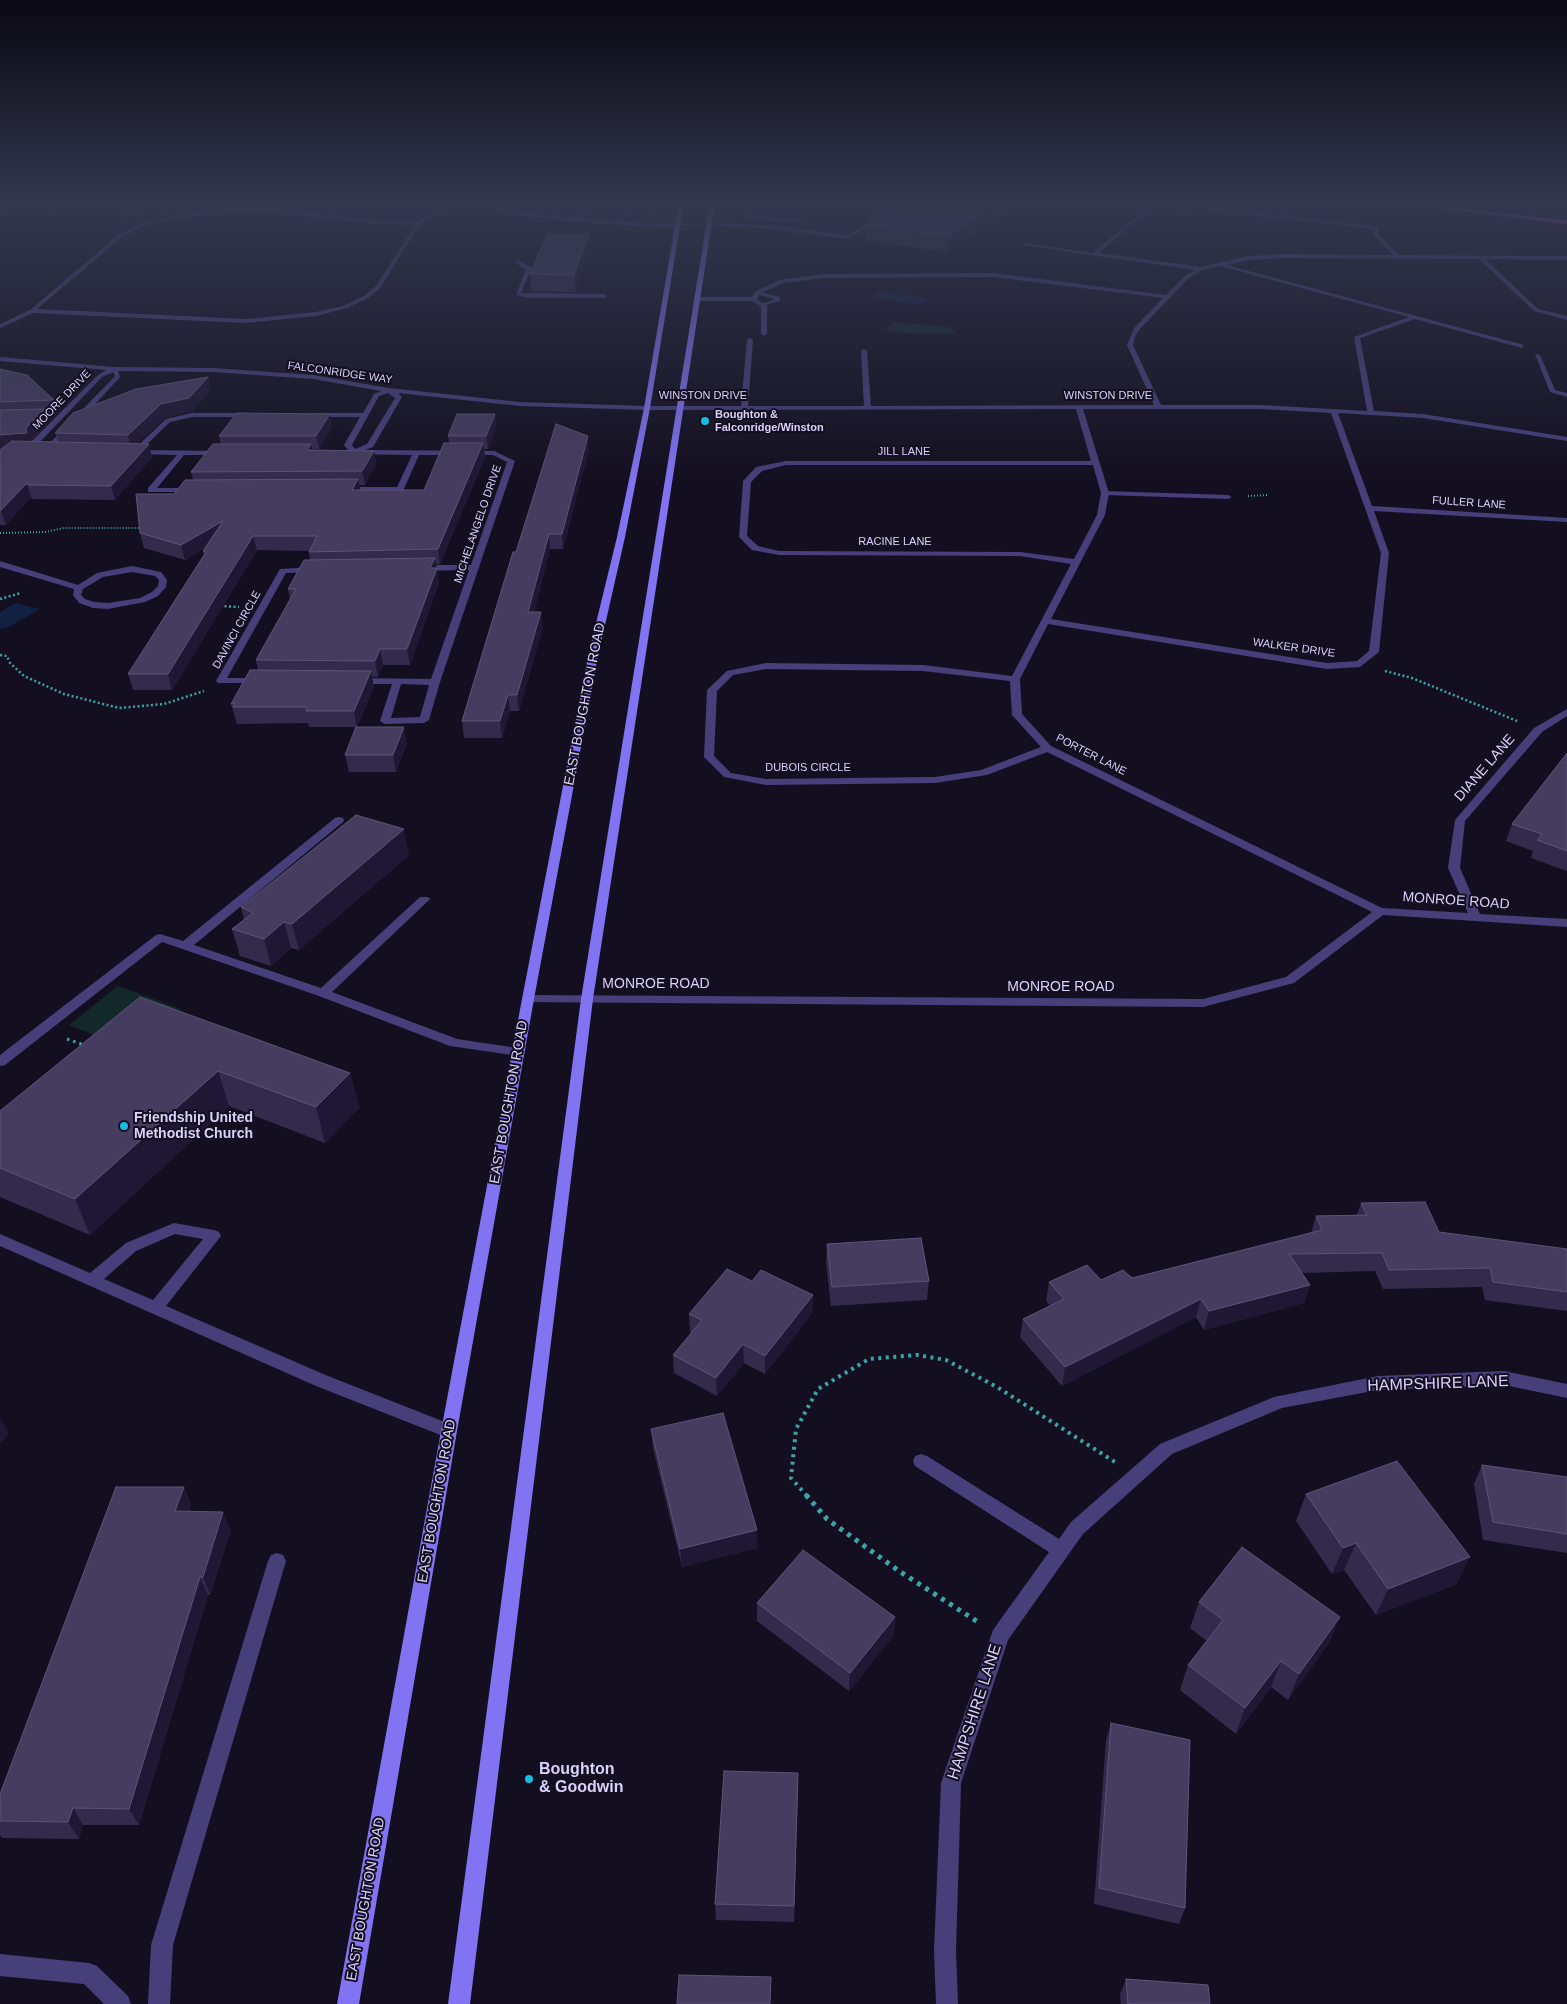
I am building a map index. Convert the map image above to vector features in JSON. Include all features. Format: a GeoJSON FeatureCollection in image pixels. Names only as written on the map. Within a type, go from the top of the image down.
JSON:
{"type":"FeatureCollection","features":[{"type":"Feature","properties":{"kind":"main road","name":"EAST BOUGHTON ROAD"},"geometry":{"type":"LineString","coordinates":[[348,2004],[449,1431],[528,999],[592,656],[620,537],[647,408],[667,296]]}},
{"type":"Feature","properties":{"kind":"main road"},"geometry":{"type":"LineString","coordinates":[[459,2004],[587,999],[701,296]]}},
{"type":"Feature","properties":{"kind":"street"},"geometry":{"type":"LineString","coordinates":[[0,326],[32,311],[50,296]]}},
{"type":"Feature","properties":{"kind":"street"},"geometry":{"type":"LineString","coordinates":[[32,311],[246,321],[316,314],[345,307],[368,296]]}},
{"type":"Feature","properties":{"kind":"street"},"geometry":{"type":"LineString","coordinates":[[583,296],[604,296]]}},
{"type":"Feature","properties":{"kind":"street"},"geometry":{"type":"LineString","coordinates":[[700,299],[755,296],[778,298],[777,301],[764,305],[755,301],[755,296]]}},
{"type":"Feature","properties":{"kind":"street"},"geometry":{"type":"LineString","coordinates":[[1155,296],[1167,297]]}},
{"type":"Feature","properties":{"kind":"street"},"geometry":{"type":"LineString","coordinates":[[1332,296],[1522,346]]}},
{"type":"Feature","properties":{"kind":"street"},"geometry":{"type":"LineString","coordinates":[[1521,296],[1536,310],[1567,318]]}},
{"type":"Feature","properties":{"kind":"street"},"geometry":{"type":"LineString","coordinates":[[1159,408],[1130,345],[1136,329],[1167,297]]}},
{"type":"Feature","properties":{"kind":"street"},"geometry":{"type":"LineString","coordinates":[[764,305],[764,334]]}},
{"type":"Feature","properties":{"kind":"street"},"geometry":{"type":"LineString","coordinates":[[1371,412],[1357,337],[1413,318]]}},
{"type":"Feature","properties":{"kind":"street"},"geometry":{"type":"LineString","coordinates":[[744,407],[750,340]]}},
{"type":"Feature","properties":{"kind":"street"},"geometry":{"type":"LineString","coordinates":[[864,351],[868,407]]}},
{"type":"Feature","properties":{"kind":"street"},"geometry":{"type":"LineString","coordinates":[[1537,355],[1552,391],[1567,395]]}},
{"type":"Feature","properties":{"kind":"street","name":"FALCONRIDGE WAY"},"geometry":{"type":"LineString","coordinates":[[0,359],[114,368],[213,370],[313,377],[389,390],[520,404],[647,408]]}},
{"type":"Feature","properties":{"kind":"street","name":"MOORE DRIVE"},"geometry":{"type":"LineString","coordinates":[[114,368],[118,376],[55,443],[35,450],[35,443],[58,418],[100,376],[114,368]]}},
{"type":"Feature","properties":{"kind":"street"},"geometry":{"type":"LineString","coordinates":[[389,390],[399,397],[386,415],[370,445],[354,452],[348,445],[376,395],[389,390]]}},
{"type":"Feature","properties":{"kind":"street","name":"WINSTON DRIVE"},"geometry":{"type":"LineString","coordinates":[[647,408],[868,407],[1333,410],[1433,418],[1563,436]]}},
{"type":"Feature","properties":{"kind":"street","name":"PORTER LANE"},"geometry":{"type":"LineString","coordinates":[[1079,408],[1105,493],[1101,515],[1015,679],[1016,715],[1047,748],[1380,911]]}},
{"type":"Feature","properties":{"kind":"street"},"geometry":{"type":"LineString","coordinates":[[1333,410],[1385,553],[1374,652],[1360,664]]}},
{"type":"Feature","properties":{"kind":"street"},"geometry":{"type":"LineString","coordinates":[[135,452],[168,420],[192,415],[261,415]]}},
{"type":"Feature","properties":{"kind":"street"},"geometry":{"type":"LineString","coordinates":[[311,415],[365,415]]}},
{"type":"Feature","properties":{"kind":"street"},"geometry":{"type":"LineString","coordinates":[[49,418],[58,418]]}},
{"type":"Feature","properties":{"kind":"street"},"geometry":{"type":"LineString","coordinates":[[35,450],[59,450]]}},
{"type":"Feature","properties":{"kind":"street"},"geometry":{"type":"LineString","coordinates":[[126,451],[181,454],[229,453]]}},
{"type":"Feature","properties":{"kind":"street","name":"MICHELANGELO DRIVE"},"geometry":{"type":"LineString","coordinates":[[344,452],[494,453],[511,461],[435,682],[424,720],[385,721],[397,682]]}},
{"type":"Feature","properties":{"kind":"street"},"geometry":{"type":"LineString","coordinates":[[331,489],[400,488],[416,452]]}},
{"type":"Feature","properties":{"kind":"street"},"geometry":{"type":"LineString","coordinates":[[181,454],[151,490],[207,490]]}},
{"type":"Feature","properties":{"kind":"street","name":"JILL LANE"},"geometry":{"type":"LineString","coordinates":[[744,512],[748,481],[759,469],[786,463],[1097,464]]}},
{"type":"Feature","properties":{"kind":"street"},"geometry":{"type":"LineString","coordinates":[[1105,493],[1228,497]]}},
{"type":"Feature","properties":{"kind":"street","name":"FULLER LANE"},"geometry":{"type":"LineString","coordinates":[[1370,508],[1567,520]]}},
{"type":"Feature","properties":{"kind":"street","name":"RACINE LANE"},"geometry":{"type":"LineString","coordinates":[[744,512],[743,537],[755,548],[779,553],[1020,554],[1075,562]]}},
{"type":"Feature","properties":{"kind":"street"},"geometry":{"type":"LineString","coordinates":[[0,564],[79,588],[100,575],[124,570],[147,570],[158,574],[163,580],[162,587],[155,594],[142,600],[117,605],[93,605],[82,601],[77,595],[79,588]]}},
{"type":"Feature","properties":{"kind":"street"},"geometry":{"type":"LineString","coordinates":[[407,568],[474,567]]}},
{"type":"Feature","properties":{"kind":"street","name":"DAVINCI CIRCLE"},"geometry":{"type":"LineString","coordinates":[[270,681],[221,681],[283,571],[321,570]]}},
{"type":"Feature","properties":{"kind":"street","name":"WALKER DRIVE"},"geometry":{"type":"LineString","coordinates":[[1046,621],[1327,666],[1360,664]]}},
{"type":"Feature","properties":{"kind":"street","name":"DUBOIS CIRCLE"},"geometry":{"type":"LineString","coordinates":[[1015,679],[923,668],[766,666],[730,674],[712,690],[709,756],[728,775],[766,782],[935,780],[983,773],[1047,748]]}},
{"type":"Feature","properties":{"kind":"street"},"geometry":{"type":"LineString","coordinates":[[348,681],[435,682]]}},
{"type":"Feature","properties":{"kind":"street","name":"DIANE LANE"},"geometry":{"type":"LineString","coordinates":[[1476,918],[1454,868],[1460,820],[1538,730],[1567,712]]}},
{"type":"Feature","properties":{"kind":"street"},"geometry":{"type":"LineString","coordinates":[[185,946],[339,820]]}},
{"type":"Feature","properties":{"kind":"street"},"geometry":{"type":"LineString","coordinates":[[322,993],[424,899]]}},
{"type":"Feature","properties":{"kind":"street","name":"MONROE ROAD"},"geometry":{"type":"LineString","coordinates":[[528,999],[1203,1003],[1290,980],[1380,911],[1567,923]]}},
{"type":"Feature","properties":{"kind":"street"},"geometry":{"type":"LineString","coordinates":[[0,1062],[160,938],[322,993],[455,1043],[519,1052]]}},
{"type":"Feature","properties":{"kind":"street"},"geometry":{"type":"LineString","coordinates":[[92,1280],[131,1247],[174,1228],[214,1236],[155,1308]]}},
{"type":"Feature","properties":{"kind":"street"},"geometry":{"type":"LineString","coordinates":[[0,1240],[322,1381],[449,1431]]}},
{"type":"Feature","properties":{"kind":"street","name":"HAMPSHIRE LANE"},"geometry":{"type":"LineString","coordinates":[[947,2004],[944,1951],[951,1783],[1000,1636],[1077,1528],[1166,1449],[1280,1402],[1388,1383],[1504,1378],[1567,1391]]}},
{"type":"Feature","properties":{"kind":"street"},"geometry":{"type":"LineString","coordinates":[[921,1461],[1061,1550]]}},
{"type":"Feature","properties":{"kind":"street"},"geometry":{"type":"LineString","coordinates":[[159,2004],[162,1945],[277,1561]]}},
{"type":"Feature","properties":{"kind":"street"},"geometry":{"type":"LineString","coordinates":[[0,1965],[89,1974],[120,2004]]}},
{"type":"Feature","properties":{"kind":"path"},"geometry":{"type":"LineString","coordinates":[[0,533],[45,532],[64,528],[142,528]]}},
{"type":"Feature","properties":{"kind":"path"},"geometry":{"type":"LineString","coordinates":[[214,606],[262,609]]}},
{"type":"Feature","properties":{"kind":"path"},"geometry":{"type":"LineString","coordinates":[[0,655],[7,656],[10,663],[24,676],[64,694],[119,708],[164,704],[208,690],[221,681]]}},
{"type":"Feature","properties":{"kind":"path"},"geometry":{"type":"LineString","coordinates":[[1360,664],[1412,678],[1538,730]]}},
{"type":"Feature","properties":{"kind":"path"},"geometry":{"type":"LineString","coordinates":[[42,1029],[85,1046]]}},
{"type":"Feature","properties":{"kind":"green space"},"geometry":{"type":"Polygon","coordinates":[[[894,322],[949,327],[956,334],[903,333],[885,330],[894,322]]]}},
{"type":"Feature","properties":{"kind":"green space"},"geometry":{"type":"Polygon","coordinates":[[[118,986],[181,1009],[133,1050],[69,1025],[118,986]]]}},
{"type":"Feature","properties":{"kind":"water"},"geometry":{"type":"Polygon","coordinates":[[[872,296],[907,296],[930,299],[921,305],[869,298],[872,296]]]}},
{"type":"Feature","properties":{"kind":"water"},"geometry":{"type":"Polygon","coordinates":[[[15,603],[40,609],[7,628],[0,629],[0,612],[15,603]]]}},
{"type":"Feature","properties":{"kind":"building"},"geometry":{"type":"Polygon","coordinates":[[[0,369],[27,375],[54,400],[0,402],[0,369]]]}},
{"type":"Feature","properties":{"kind":"building"},"geometry":{"type":"Polygon","coordinates":[[[208,377],[189,398],[161,404],[128,435],[55,433],[73,413],[136,389],[208,377]]]}},
{"type":"Feature","properties":{"kind":"building"},"geometry":{"type":"Polygon","coordinates":[[[45,409],[26,428],[27,433],[0,435],[0,410],[45,409]]]}},
{"type":"Feature","properties":{"kind":"building"},"geometry":{"type":"Polygon","coordinates":[[[237,413],[330,414],[316,436],[219,436],[237,413]]]}},
{"type":"Feature","properties":{"kind":"building"},"geometry":{"type":"Polygon","coordinates":[[[457,414],[495,414],[486,436],[448,436],[457,414]]]}},
{"type":"Feature","properties":{"kind":"building"},"geometry":{"type":"Polygon","coordinates":[[[556,424],[588,436],[562,534],[549,534],[528,612],[541,612],[517,695],[508,695],[500,721],[462,721],[513,552],[516,552],[556,424]]]}},
{"type":"Feature","properties":{"kind":"building"},"geometry":{"type":"Polygon","coordinates":[[[12,441],[149,444],[111,486],[28,485],[27,483],[0,511],[0,450],[12,441]]]}},
{"type":"Feature","properties":{"kind":"building"},"geometry":{"type":"Polygon","coordinates":[[[444,443],[483,443],[438,549],[309,552],[317,536],[253,536],[168,674],[128,674],[206,552],[203,551],[223,521],[181,545],[140,533],[136,494],[174,494],[185,480],[358,479],[352,490],[424,490],[444,443]]]}},
{"type":"Feature","properties":{"kind":"building"},"geometry":{"type":"Polygon","coordinates":[[[213,444],[311,444],[307,450],[374,451],[362,471],[191,472],[213,444]]]}},
{"type":"Feature","properties":{"kind":"building"},"geometry":{"type":"Polygon","coordinates":[[[435,558],[430,568],[437,568],[407,649],[380,649],[375,661],[256,660],[296,589],[288,589],[304,560],[435,558]]]}},
{"type":"Feature","properties":{"kind":"building"},"geometry":{"type":"Polygon","coordinates":[[[250,670],[371,671],[354,711],[306,711],[307,707],[233,707],[235,703],[231,704],[250,670]]]}},
{"type":"Feature","properties":{"kind":"building"},"geometry":{"type":"Polygon","coordinates":[[[356,727],[404,727],[393,755],[345,755],[356,727]]]}},
{"type":"Feature","properties":{"kind":"building"},"geometry":{"type":"Polygon","coordinates":[[[1567,753],[1567,851],[1537,840],[1542,834],[1512,824],[1567,753]]]}},
{"type":"Feature","properties":{"kind":"building"},"geometry":{"type":"Polygon","coordinates":[[[356,815],[404,829],[292,924],[284,922],[264,939],[232,929],[253,913],[241,907],[356,815]]]}},
{"type":"Feature","properties":{"kind":"building"},"geometry":{"type":"Polygon","coordinates":[[[140,997],[350,1073],[316,1107],[218,1071],[75,1199],[0,1168],[0,1111],[140,997]]]}},
{"type":"Feature","properties":{"kind":"building"},"geometry":{"type":"Polygon","coordinates":[[[1425,1202],[1439,1232],[1567,1249],[1567,1292],[1493,1282],[1490,1268],[1389,1270],[1382,1253],[1289,1254],[1310,1285],[1209,1311],[1201,1299],[1065,1367],[1023,1319],[1064,1299],[1049,1282],[1087,1265],[1101,1280],[1123,1270],[1132,1278],[1322,1230],[1316,1216],[1367,1215],[1361,1203],[1425,1202]]]}},
{"type":"Feature","properties":{"kind":"building"},"geometry":{"type":"Polygon","coordinates":[[[921,1238],[929,1281],[832,1287],[827,1244],[921,1238]]]}},
{"type":"Feature","properties":{"kind":"building"},"geometry":{"type":"Polygon","coordinates":[[[727,1269],[752,1281],[761,1270],[813,1295],[765,1356],[743,1344],[716,1378],[673,1355],[702,1320],[689,1314],[727,1269]]]}},
{"type":"Feature","properties":{"kind":"building"},"geometry":{"type":"Polygon","coordinates":[[[723,1413],[757,1530],[680,1549],[651,1429],[723,1413]]]}},
{"type":"Feature","properties":{"kind":"building"},"geometry":{"type":"Polygon","coordinates":[[[1397,1461],[1470,1557],[1388,1589],[1356,1543],[1343,1548],[1306,1494],[1397,1461]]]}},
{"type":"Feature","properties":{"kind":"building"},"geometry":{"type":"Polygon","coordinates":[[[1482,1465],[1567,1477],[1567,1534],[1493,1522],[1482,1465]]]}},
{"type":"Feature","properties":{"kind":"building"},"geometry":{"type":"Polygon","coordinates":[[[116,1487],[184,1487],[175,1511],[223,1512],[203,1577],[200,1577],[129,1809],[73,1808],[68,1822],[0,1821],[0,1794],[116,1487]]]}},
{"type":"Feature","properties":{"kind":"building"},"geometry":{"type":"Polygon","coordinates":[[[1242,1547],[1340,1617],[1299,1674],[1281,1661],[1245,1708],[1188,1665],[1223,1620],[1199,1602],[1242,1547]]]}},
{"type":"Feature","properties":{"kind":"building"},"geometry":{"type":"Polygon","coordinates":[[[803,1550],[895,1617],[850,1673],[757,1603],[803,1550]]]}},
{"type":"Feature","properties":{"kind":"building"},"geometry":{"type":"Polygon","coordinates":[[[1111,1723],[1190,1740],[1185,1908],[1099,1888],[1111,1723]]]}},
{"type":"Feature","properties":{"kind":"building"},"geometry":{"type":"Polygon","coordinates":[[[724,1771],[798,1773],[794,1906],[715,1904],[724,1771]]]}},
{"type":"Feature","properties":{"kind":"building"},"geometry":{"type":"Polygon","coordinates":[[[679,1975],[771,1977],[770,2004],[677,2004],[679,1975]]]}},
{"type":"Feature","properties":{"kind":"building"},"geometry":{"type":"Polygon","coordinates":[[[1126,1979],[1208,1985],[1210,2004],[1128,2004],[1126,1979]]]}},
{"type":"Feature","properties":{"kind":"place","name":"Boughton & Falconridge/Winston"},"geometry":{"type":"Point","coordinates":[705,421]}},
{"type":"Feature","properties":{"kind":"place","name":"Friendship United Methodist Church"},"geometry":{"type":"Point","coordinates":[124,1126]}},
{"type":"Feature","properties":{"kind":"place","name":"Boughton & Goodwin"},"geometry":{"type":"Point","coordinates":[529,1779]}}]}
